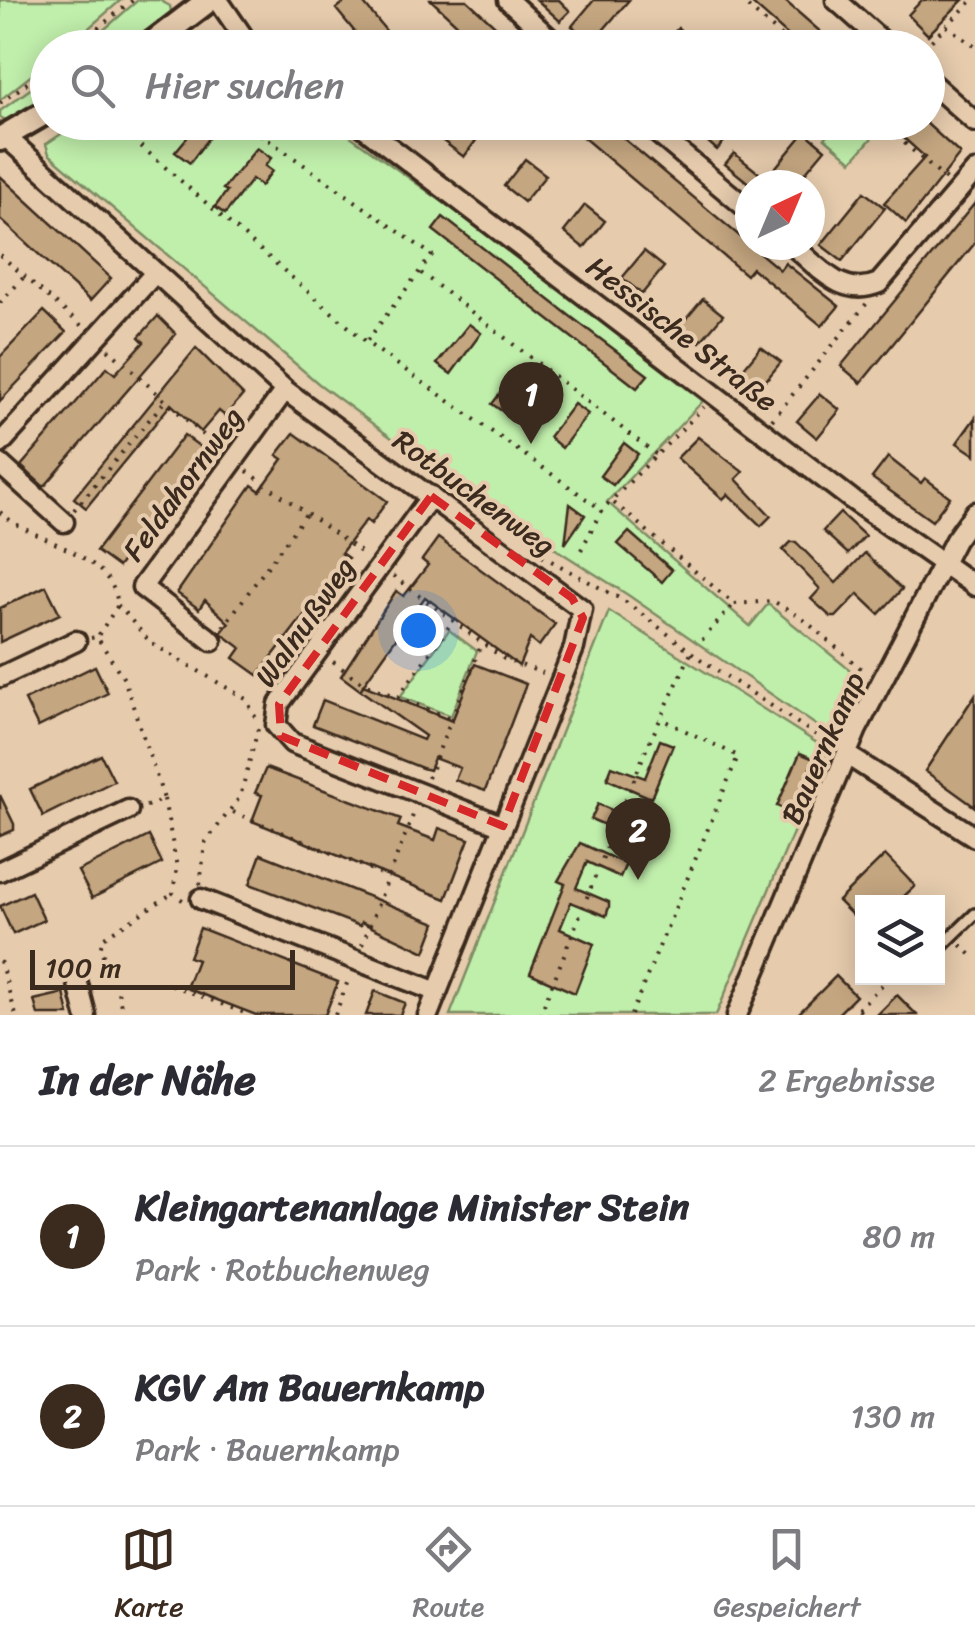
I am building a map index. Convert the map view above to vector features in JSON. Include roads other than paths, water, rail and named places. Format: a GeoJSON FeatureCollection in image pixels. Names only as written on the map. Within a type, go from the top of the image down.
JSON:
{"type":"FeatureCollection","features":[{"type":"Feature","properties":{"kind":"street"},"geometry":{"type":"LineString","coordinates":[[170,30],[209,0]]}},
{"type":"Feature","properties":{"kind":"street"},"geometry":{"type":"LineString","coordinates":[[218,0],[239,30]]}},
{"type":"Feature","properties":{"kind":"street"},"geometry":{"type":"LineString","coordinates":[[508,0],[540,30]]}},
{"type":"Feature","properties":{"kind":"street"},"geometry":{"type":"LineString","coordinates":[[836,0],[870,30]]}},
{"type":"Feature","properties":{"kind":"street"},"geometry":{"type":"LineString","coordinates":[[945,95],[975,122]]}},
{"type":"Feature","properties":{"kind":"street"},"geometry":{"type":"LineString","coordinates":[[2,137],[30,121]]}},
{"type":"Feature","properties":{"kind":"street","name":"Rotbuchenweg"},"geometry":{"type":"LineString","coordinates":[[2,137],[285,390],[582,609],[583,618],[562,680],[428,1015]]}},
{"type":"Feature","properties":{"kind":"street","name":"Hessische Straße"},"geometry":{"type":"LineString","coordinates":[[381,140],[715,396],[975,586]]}},
{"type":"Feature","properties":{"kind":"street"},"geometry":{"type":"LineString","coordinates":[[666,140],[735,198]]}},
{"type":"Feature","properties":{"kind":"street"},"geometry":{"type":"LineString","coordinates":[[810,260],[845,288],[862,291],[879,283],[975,171]]}},
{"type":"Feature","properties":{"kind":"street"},"geometry":{"type":"LineString","coordinates":[[0,444],[154,274]]}},
{"type":"Feature","properties":{"kind":"street","name":"Feldahornweg"},"geometry":{"type":"LineString","coordinates":[[212,640],[142,588],[285,390]]}},
{"type":"Feature","properties":{"kind":"street"},"geometry":{"type":"LineString","coordinates":[[0,464],[68,518]]}},
{"type":"Feature","properties":{"kind":"street","name":"Walnußweg"},"geometry":{"type":"LineString","coordinates":[[431,496],[378,565],[275,715],[281,736],[420,796],[503,826]]}},
{"type":"Feature","properties":{"kind":"street","name":"Bauernkamp"},"geometry":{"type":"LineString","coordinates":[[737,1015],[880,685],[943,564],[975,512]]}},
{"type":"Feature","properties":{"kind":"street"},"geometry":{"type":"LineString","coordinates":[[0,677],[76,641]]}},
{"type":"Feature","properties":{"kind":"street"},"geometry":{"type":"LineString","coordinates":[[847,755],[975,837]]}},
{"type":"Feature","properties":{"kind":"street"},"geometry":{"type":"LineString","coordinates":[[0,872],[128,810]]}},
{"type":"Feature","properties":{"kind":"street"},"geometry":{"type":"LineString","coordinates":[[199,895],[437,992]]}},
{"type":"Feature","properties":{"kind":"street"},"geometry":{"type":"LineString","coordinates":[[77,980],[86,1015]]}},
{"type":"Feature","properties":{"kind":"lane"},"geometry":{"type":"LineString","coordinates":[[945,943],[975,914]]}},
{"type":"Feature","properties":{"kind":"place","name":"Kleingartenanlage Minister Stein"},"geometry":{"type":"Point","coordinates":[531,444]}},
{"type":"Feature","properties":{"kind":"place","name":"KGV Am Bauernkamp"},"geometry":{"type":"Point","coordinates":[638,880]}}]}
